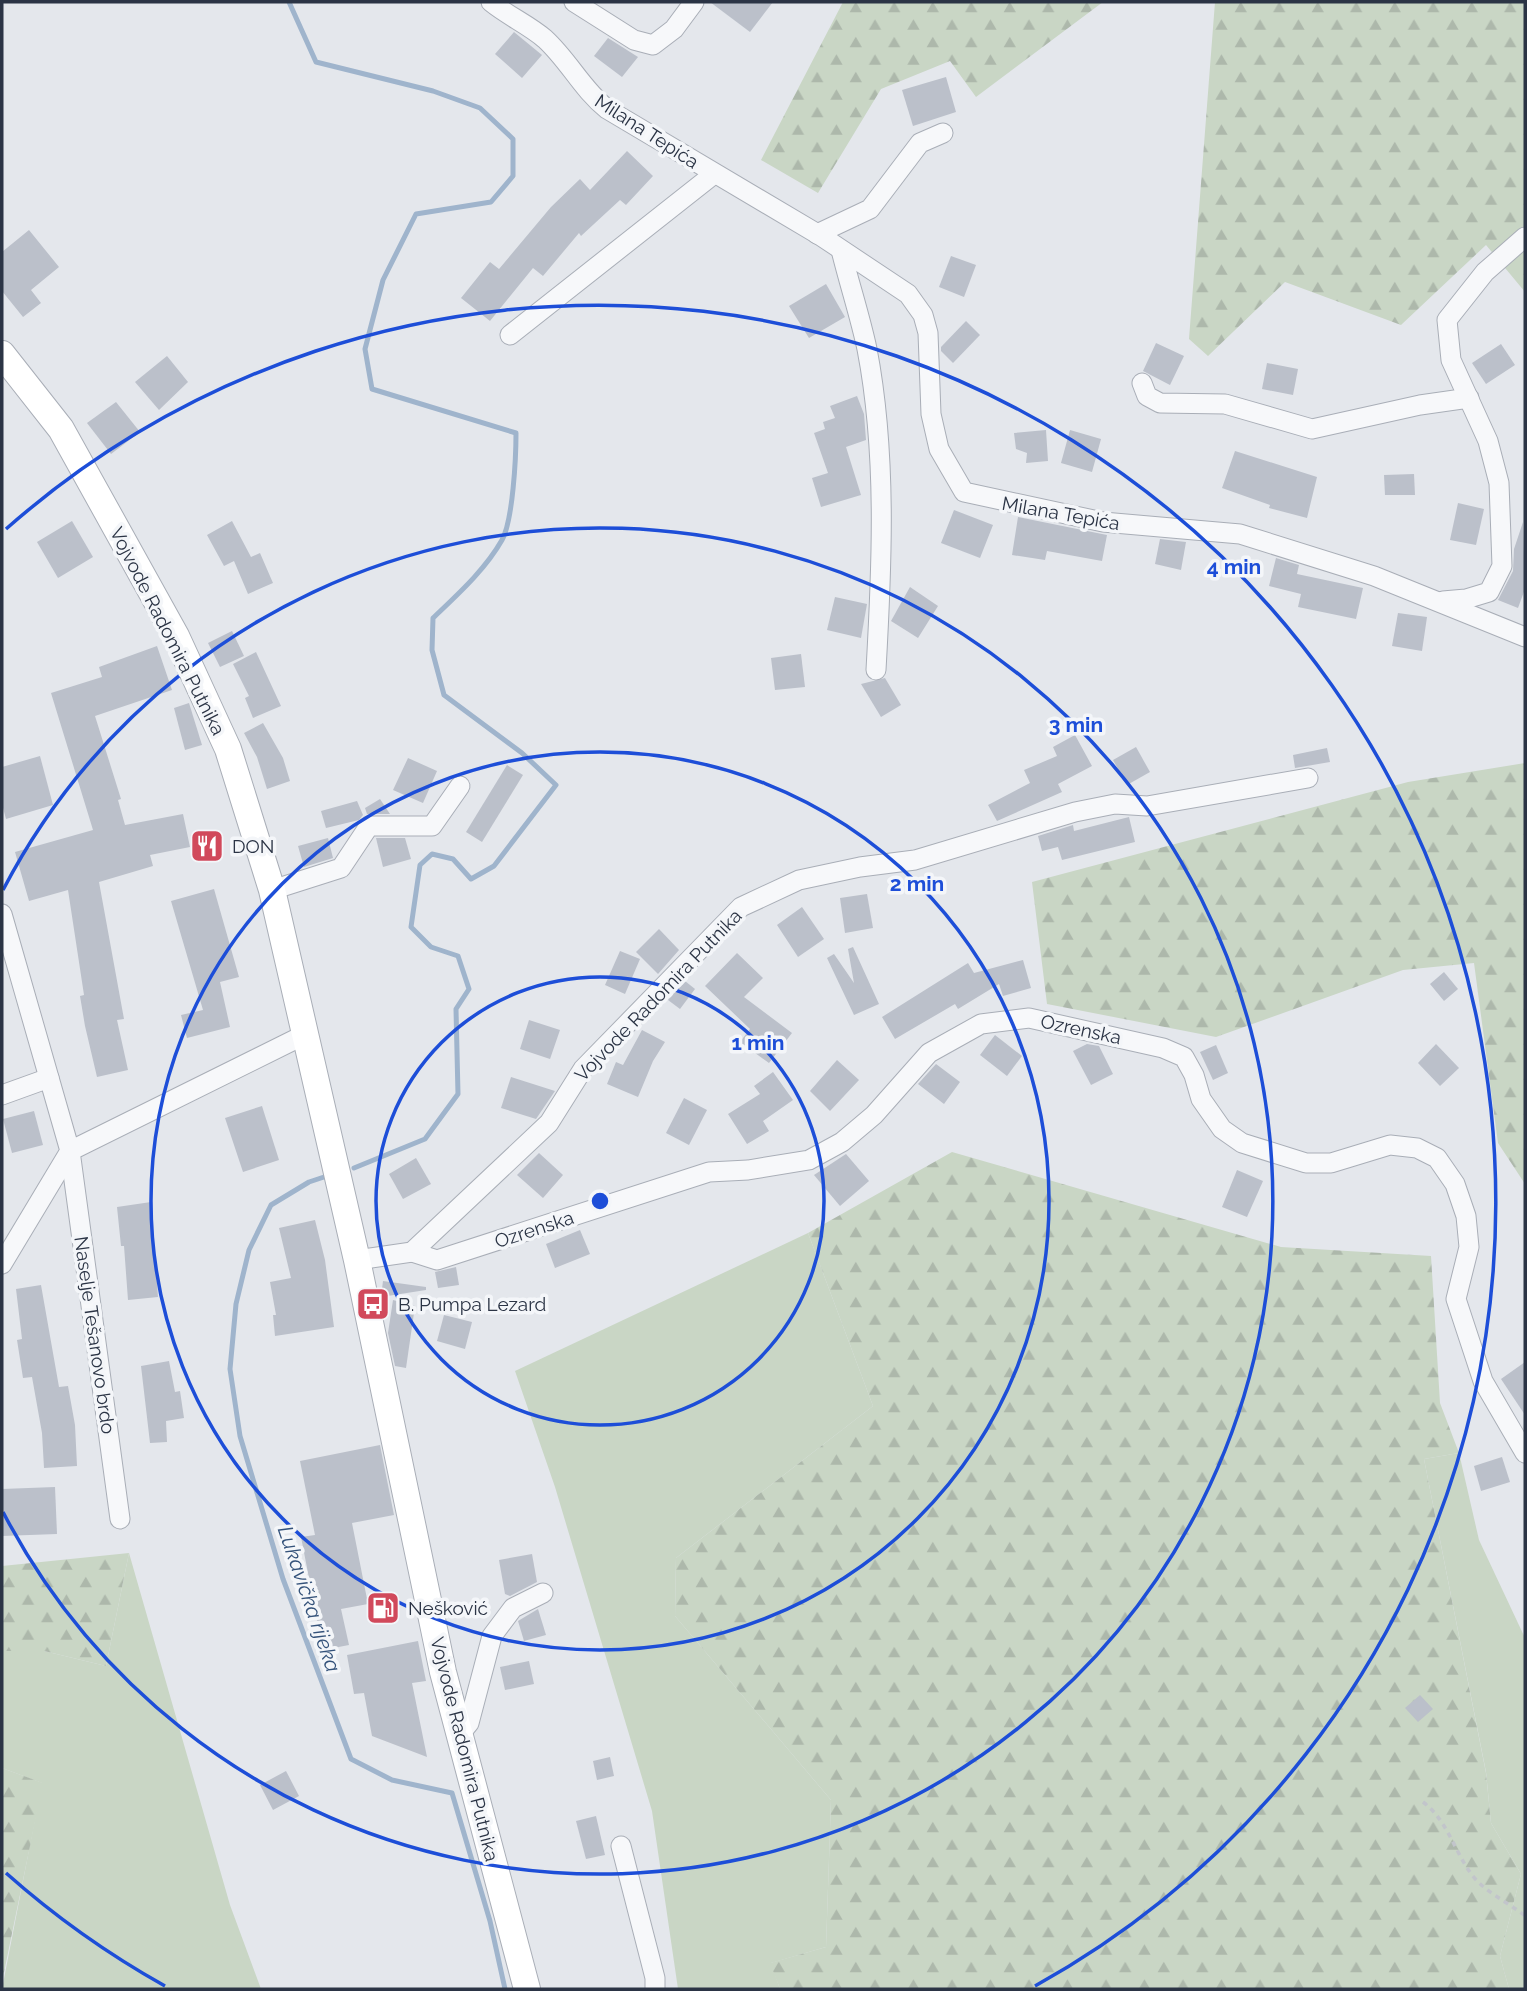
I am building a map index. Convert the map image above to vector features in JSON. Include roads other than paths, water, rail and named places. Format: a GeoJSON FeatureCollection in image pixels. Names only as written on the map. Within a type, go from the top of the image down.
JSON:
{"type":"FeatureCollection","features":[{"type":"Feature","properties":{"kind":"main road","name":"Vojvode Radomira Putnika"},"geometry":{"type":"LineString","coordinates":[[2,354],[61,429],[176,636],[228,749],[272,890],[357,1260],[443,1672],[527,1989]]}},
{"type":"Feature","properties":{"kind":"street","name":"Milana Tepića"},"geometry":{"type":"LineString","coordinates":[[491,2],[543,37],[567,61],[589,95],[607,109],[817,234],[908,294],[923,315],[928,333],[931,414],[939,449],[964,492],[1103,522],[1240,534],[1306,553],[1525,637]]}},
{"type":"Feature","properties":{"kind":"street"},"geometry":{"type":"LineString","coordinates":[[574,2],[634,40],[653,45],[674,29],[694,2]]}},
{"type":"Feature","properties":{"kind":"street"},"geometry":{"type":"LineString","coordinates":[[817,234],[870,209],[920,143],[943,133]]}},
{"type":"Feature","properties":{"kind":"street","name":"Milana Tepića"},"geometry":{"type":"LineString","coordinates":[[510,335],[714,174]]}},
{"type":"Feature","properties":{"kind":"street","name":"Milana Tepića"},"geometry":{"type":"LineString","coordinates":[[1438,602],[1466,599],[1489,592],[1502,566],[1499,483],[1488,441],[1451,360],[1447,320],[1485,272],[1525,237]]}},
{"type":"Feature","properties":{"kind":"street"},"geometry":{"type":"LineString","coordinates":[[841,250],[867,349],[878,439],[880,593],[876,670]]}},
{"type":"Feature","properties":{"kind":"street"},"geometry":{"type":"LineString","coordinates":[[1142,383],[1147,396],[1160,403],[1224,404],[1312,429],[1420,405],[1469,398]]}},
{"type":"Feature","properties":{"kind":"street","name":"Vojvode Radomira Putnika"},"geometry":{"type":"LineString","coordinates":[[412,1252],[549,1123],[583,1069],[741,906],[799,880],[860,867],[915,860],[1075,812],[1115,804],[1147,806],[1308,778]]}},
{"type":"Feature","properties":{"kind":"street"},"geometry":{"type":"LineString","coordinates":[[272,890],[341,868],[369,826],[432,826],[460,786]]}},
{"type":"Feature","properties":{"kind":"street","name":"Naselje Tešanovo brdo"},"geometry":{"type":"LineString","coordinates":[[2,914],[70,1151],[120,1519]]}},
{"type":"Feature","properties":{"kind":"street","name":"Ozrenska"},"geometry":{"type":"LineString","coordinates":[[412,1252],[437,1260],[709,1172],[748,1170],[809,1160],[842,1142],[874,1115],[929,1053],[982,1024],[1029,1018],[1163,1048],[1184,1058],[1194,1075],[1201,1099],[1222,1129],[1242,1143],[1306,1163],[1331,1163],[1390,1145],[1417,1148],[1437,1158],[1455,1184],[1466,1216],[1469,1247],[1456,1299],[1483,1381],[1525,1453]]}},
{"type":"Feature","properties":{"kind":"street"},"geometry":{"type":"LineString","coordinates":[[2,1264],[70,1151],[304,1035]]}},
{"type":"Feature","properties":{"kind":"street"},"geometry":{"type":"LineString","coordinates":[[2,1095],[49,1078]]}},
{"type":"Feature","properties":{"kind":"street"},"geometry":{"type":"LineString","coordinates":[[357,1260],[412,1252]]}},
{"type":"Feature","properties":{"kind":"street"},"geometry":{"type":"LineString","coordinates":[[460,1734],[469,1723],[492,1636],[513,1608],[543,1593]]}},
{"type":"Feature","properties":{"kind":"street"},"geometry":{"type":"LineString","coordinates":[[621,1846],[655,1978],[655,1989]]}},
{"type":"Feature","properties":{"kind":"waterway","name":"Lukavička rijeka"},"geometry":{"type":"LineString","coordinates":[[289,2],[316,62],[433,91],[480,108],[513,139],[513,176],[491,202],[416,214],[383,280],[365,349],[372,389],[516,433],[513,488],[506,531],[479,572],[433,618],[432,650],[444,695],[522,753],[556,785],[494,866],[471,879],[453,859],[432,854],[420,865],[411,927],[431,947],[458,956],[469,989],[456,1009],[458,1094],[425,1139],[354,1168]]}},
{"type":"Feature","properties":{"kind":"waterway","name":"Lukavička rijeka"},"geometry":{"type":"LineString","coordinates":[[324,1177],[309,1182],[271,1205],[249,1250],[236,1304],[230,1369],[240,1436],[283,1579],[351,1759],[392,1780],[452,1793],[490,1921],[505,1989]]}},
{"type":"Feature","properties":{"kind":"place","name":"DON"},"geometry":{"type":"Point","coordinates":[207,846]}},
{"type":"Feature","properties":{"kind":"place","name":"B. Pumpa Lezard"},"geometry":{"type":"Point","coordinates":[373,1304]}},
{"type":"Feature","properties":{"kind":"place","name":"Nešković"},"geometry":{"type":"Point","coordinates":[383,1608]}}]}
